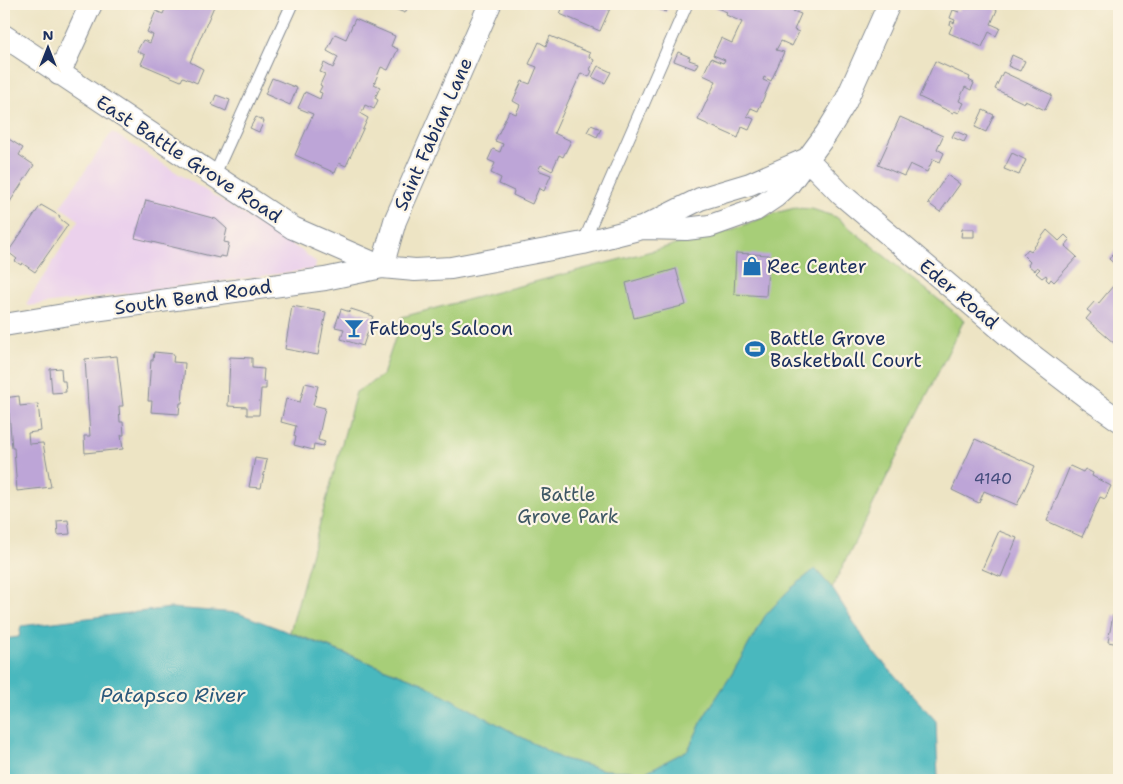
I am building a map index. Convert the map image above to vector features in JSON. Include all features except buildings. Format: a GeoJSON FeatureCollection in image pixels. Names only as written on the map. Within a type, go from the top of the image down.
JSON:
{"type":"FeatureCollection","features":[{"type":"Feature","properties":{"kind":"street"},"geometry":{"type":"LineString","coordinates":[[59,74],[91,4]]}},
{"type":"Feature","properties":{"kind":"street","name":"Saint Fabian Lane"},"geometry":{"type":"LineString","coordinates":[[382,268],[395,221],[490,4]]}},
{"type":"Feature","properties":{"kind":"street"},"geometry":{"type":"LineString","coordinates":[[382,268],[415,270],[451,268],[583,243],[642,228],[700,199],[750,184],[806,159],[826,134],[845,103],[889,4]]}},
{"type":"Feature","properties":{"kind":"street","name":"East Battle Grove Road"},"geometry":{"type":"LineString","coordinates":[[4,36],[293,228],[382,268]]}},
{"type":"Feature","properties":{"kind":"street","name":"Eder Road"},"geometry":{"type":"LineString","coordinates":[[806,159],[841,194],[1022,346],[1119,420]]}},
{"type":"Feature","properties":{"kind":"street","name":"South Bend Road"},"geometry":{"type":"LineString","coordinates":[[4,325],[94,310],[325,279],[382,268]]}},
{"type":"Feature","properties":{"kind":"lane"},"geometry":{"type":"LineString","coordinates":[[214,176],[292,4]]}},
{"type":"Feature","properties":{"kind":"lane"},"geometry":{"type":"LineString","coordinates":[[583,243],[687,4]]}},
{"type":"Feature","properties":{"kind":"shaded area"},"geometry":{"type":"Polygon","coordinates":[[[112,132],[302,251],[316,262],[315,269],[28,306],[26,304],[79,220],[60,207],[112,132]]]}},
{"type":"Feature","properties":{"kind":"green space","name":"Battle Grove Park"},"geometry":{"type":"Polygon","coordinates":[[[795,208],[812,209],[836,217],[964,320],[832,588],[815,569],[788,591],[765,616],[732,674],[705,715],[688,750],[646,772],[604,770],[560,758],[422,683],[290,632],[356,392],[383,375],[402,317],[731,230],[775,213],[795,208]]]}},
{"type":"Feature","properties":{"kind":"water","name":"Patapsco River"},"geometry":{"type":"Polygon","coordinates":[[[815,569],[832,588],[870,648],[936,721],[938,780],[4,780],[4,639],[19,637],[21,626],[171,608],[238,613],[422,683],[560,758],[604,770],[646,772],[688,750],[705,715],[732,674],[765,616],[788,591],[815,569]]]}},
{"type":"Feature","properties":{"kind":"place","name":"Rec Center"},"geometry":{"type":"Point","coordinates":[752,266]}},
{"type":"Feature","properties":{"kind":"place","name":"Fatboy's Saloon"},"geometry":{"type":"Point","coordinates":[354,328]}},
{"type":"Feature","properties":{"kind":"place","name":"Battle Grove Basketball Court"},"geometry":{"type":"Point","coordinates":[755,349]}}]}
